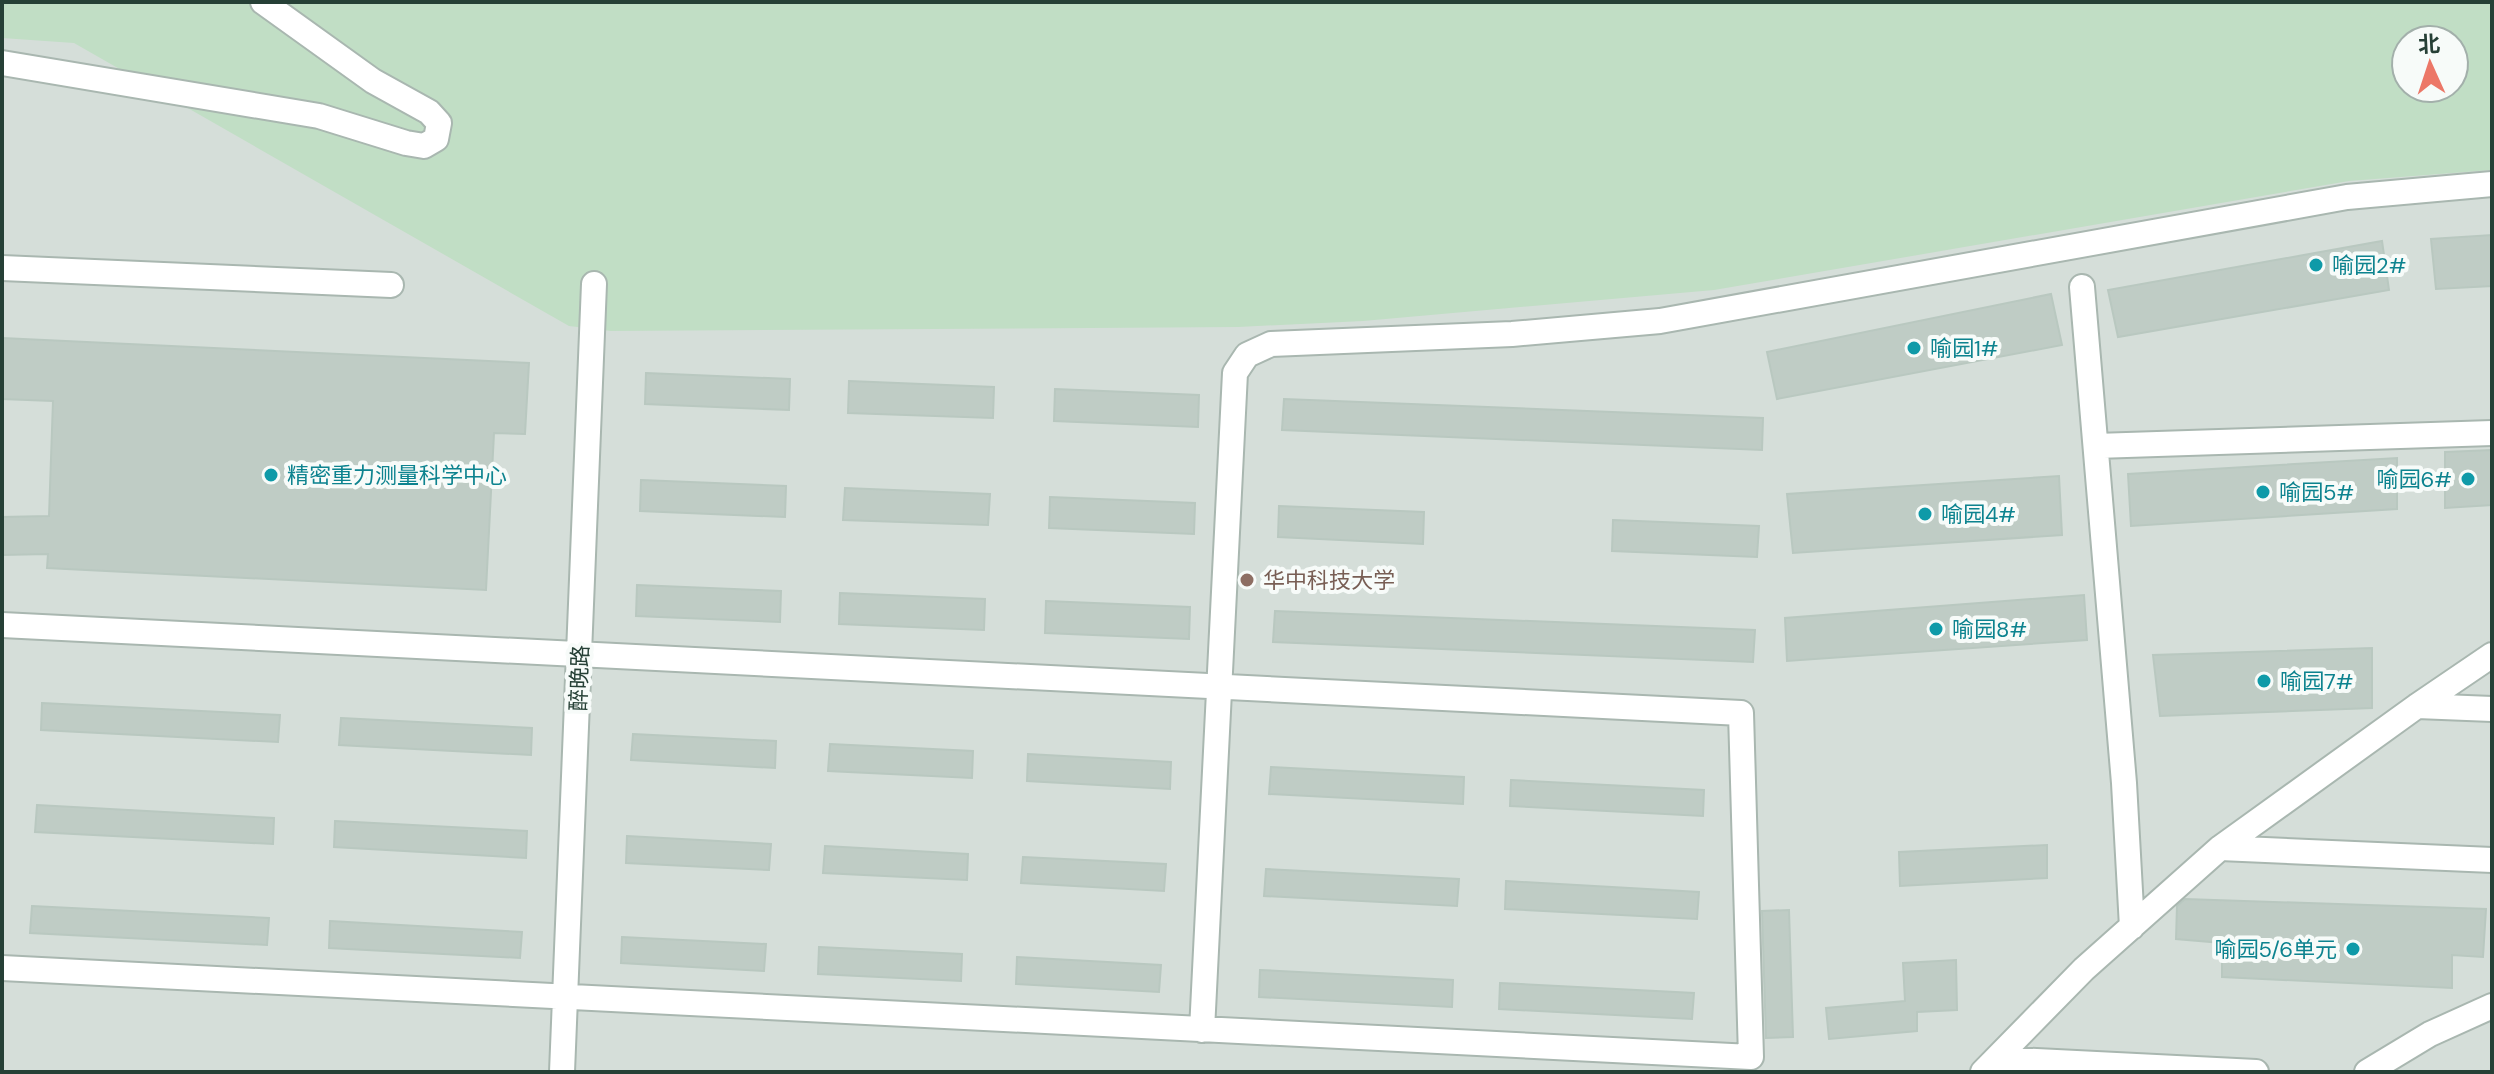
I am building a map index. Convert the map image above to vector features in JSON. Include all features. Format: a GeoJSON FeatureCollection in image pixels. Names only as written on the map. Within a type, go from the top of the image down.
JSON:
{"type":"FeatureCollection","features":[{"type":"Feature","properties":{"kind":"street"},"geometry":{"type":"LineString","coordinates":[[2,63],[319,116],[406,143],[424,146],[436,139],[439,123],[429,112],[373,81],[263,2]]}},
{"type":"Feature","properties":{"kind":"street"},"geometry":{"type":"LineString","coordinates":[[1202,1030],[1235,373],[1247,355],[1271,344],[1512,334],[1660,321],[2347,197],[2492,184]]}},
{"type":"Feature","properties":{"kind":"street"},"geometry":{"type":"LineString","coordinates":[[2,268],[391,285]]}},
{"type":"Feature","properties":{"kind":"street","name":"醉晚路"},"geometry":{"type":"LineString","coordinates":[[562,1072],[594,284]]}},
{"type":"Feature","properties":{"kind":"street"},"geometry":{"type":"LineString","coordinates":[[2082,287],[2124,783],[2132,927]]}},
{"type":"Feature","properties":{"kind":"street"},"geometry":{"type":"LineString","coordinates":[[2096,446],[2492,433]]}},
{"type":"Feature","properties":{"kind":"street"},"geometry":{"type":"LineString","coordinates":[[2,625],[1741,713],[1751,1057],[2,968]]}},
{"type":"Feature","properties":{"kind":"street"},"geometry":{"type":"LineString","coordinates":[[1990,1066],[2084,969],[2220,848],[2492,655]]}},
{"type":"Feature","properties":{"kind":"street"},"geometry":{"type":"LineString","coordinates":[[2417,706],[2492,709]]}},
{"type":"Feature","properties":{"kind":"street"},"geometry":{"type":"LineString","coordinates":[[2220,848],[2492,860]]}},
{"type":"Feature","properties":{"kind":"street"},"geometry":{"type":"LineString","coordinates":[[2367,1072],[2430,1034],[2492,1006]]}},
{"type":"Feature","properties":{"kind":"street"},"geometry":{"type":"LineString","coordinates":[[1990,1066],[2256,1072]]}},
{"type":"Feature","properties":{"kind":"shaded area","name":"华中科技大学"},"geometry":{"type":"Polygon","coordinates":[[[2,2],[2492,2],[2492,1072],[2,1072],[2,2]]]}},
{"type":"Feature","properties":{"kind":"green space"},"geometry":{"type":"Polygon","coordinates":[[[2,2],[2492,2],[2492,170],[2349,181],[1714,290],[1363,321],[1238,327],[611,331],[569,326],[74,43],[2,38],[2,2]]]}},
{"type":"Feature","properties":{"kind":"building"},"geometry":{"type":"Polygon","coordinates":[[[2492,235],[2492,286],[2436,289],[2431,239],[2492,235]]]}},
{"type":"Feature","properties":{"kind":"building","name":"喻园2#"},"geometry":{"type":"Polygon","coordinates":[[[2382,241],[2389,290],[2118,337],[2108,290],[2382,241]]]}},
{"type":"Feature","properties":{"kind":"building","name":"喻园1#"},"geometry":{"type":"Polygon","coordinates":[[[2051,294],[2062,345],[1777,399],[1767,352],[2051,294]]]}},
{"type":"Feature","properties":{"kind":"building","name":"精密重力测量科学中心"},"geometry":{"type":"Polygon","coordinates":[[[2,338],[529,363],[525,434],[494,433],[486,590],[47,568],[48,554],[2,555],[2,517],[49,516],[53,401],[2,399],[2,338]]]}},
{"type":"Feature","properties":{"kind":"building"},"geometry":{"type":"Polygon","coordinates":[[[646,373],[790,379],[789,410],[645,404],[646,373]]]}},
{"type":"Feature","properties":{"kind":"building"},"geometry":{"type":"Polygon","coordinates":[[[849,381],[994,387],[993,418],[848,413],[849,381]]]}},
{"type":"Feature","properties":{"kind":"building"},"geometry":{"type":"Polygon","coordinates":[[[1055,389],[1199,395],[1198,427],[1054,421],[1055,389]]]}},
{"type":"Feature","properties":{"kind":"building"},"geometry":{"type":"Polygon","coordinates":[[[1284,399],[1763,418],[1762,450],[1282,430],[1284,399]]]}},
{"type":"Feature","properties":{"kind":"building","name":"喻园6#"},"geometry":{"type":"Polygon","coordinates":[[[2492,450],[2492,505],[2445,508],[2445,452],[2492,450]]]}},
{"type":"Feature","properties":{"kind":"building","name":"喻园5#"},"geometry":{"type":"Polygon","coordinates":[[[2397,458],[2397,509],[2131,526],[2128,474],[2397,458]]]}},
{"type":"Feature","properties":{"kind":"building","name":"喻园4#"},"geometry":{"type":"Polygon","coordinates":[[[2059,476],[2062,535],[1793,553],[1787,494],[2059,476]]]}},
{"type":"Feature","properties":{"kind":"building"},"geometry":{"type":"Polygon","coordinates":[[[641,480],[786,486],[785,517],[640,511],[641,480]]]}},
{"type":"Feature","properties":{"kind":"building"},"geometry":{"type":"Polygon","coordinates":[[[845,488],[990,494],[988,525],[843,520],[845,488]]]}},
{"type":"Feature","properties":{"kind":"building"},"geometry":{"type":"Polygon","coordinates":[[[1050,497],[1195,503],[1194,534],[1049,528],[1050,497]]]}},
{"type":"Feature","properties":{"kind":"building"},"geometry":{"type":"Polygon","coordinates":[[[1279,506],[1424,512],[1423,544],[1278,537],[1279,506]]]}},
{"type":"Feature","properties":{"kind":"building"},"geometry":{"type":"Polygon","coordinates":[[[1613,520],[1759,526],[1757,557],[1612,551],[1613,520]]]}},
{"type":"Feature","properties":{"kind":"building"},"geometry":{"type":"Polygon","coordinates":[[[637,585],[781,591],[780,622],[636,616],[637,585]]]}},
{"type":"Feature","properties":{"kind":"building"},"geometry":{"type":"Polygon","coordinates":[[[840,593],[985,599],[984,630],[839,624],[840,593]]]}},
{"type":"Feature","properties":{"kind":"building","name":"喻园8#"},"geometry":{"type":"Polygon","coordinates":[[[2084,595],[2087,640],[1787,661],[1785,618],[2084,595]]]}},
{"type":"Feature","properties":{"kind":"building"},"geometry":{"type":"Polygon","coordinates":[[[1046,601],[1190,607],[1189,639],[1045,633],[1046,601]]]}},
{"type":"Feature","properties":{"kind":"building"},"geometry":{"type":"Polygon","coordinates":[[[1275,611],[1755,630],[1753,662],[1273,642],[1275,611]]]}},
{"type":"Feature","properties":{"kind":"building","name":"喻园7#"},"geometry":{"type":"Polygon","coordinates":[[[2372,648],[2372,708],[2160,716],[2153,655],[2372,648]]]}},
{"type":"Feature","properties":{"kind":"building"},"geometry":{"type":"Polygon","coordinates":[[[42,703],[280,715],[278,742],[41,730],[42,703]]]}},
{"type":"Feature","properties":{"kind":"building"},"geometry":{"type":"Polygon","coordinates":[[[341,718],[532,728],[531,755],[339,745],[341,718]]]}},
{"type":"Feature","properties":{"kind":"building"},"geometry":{"type":"Polygon","coordinates":[[[633,734],[776,741],[775,768],[631,760],[633,734]]]}},
{"type":"Feature","properties":{"kind":"building"},"geometry":{"type":"Polygon","coordinates":[[[830,744],[973,751],[972,778],[828,771],[830,744]]]}},
{"type":"Feature","properties":{"kind":"building"},"geometry":{"type":"Polygon","coordinates":[[[1028,754],[1171,762],[1170,789],[1027,781],[1028,754]]]}},
{"type":"Feature","properties":{"kind":"building"},"geometry":{"type":"Polygon","coordinates":[[[1271,767],[1464,777],[1463,804],[1269,794],[1271,767]]]}},
{"type":"Feature","properties":{"kind":"building"},"geometry":{"type":"Polygon","coordinates":[[[1511,780],[1704,790],[1703,816],[1510,806],[1511,780]]]}},
{"type":"Feature","properties":{"kind":"building"},"geometry":{"type":"Polygon","coordinates":[[[37,805],[274,818],[273,844],[35,832],[37,805]]]}},
{"type":"Feature","properties":{"kind":"building"},"geometry":{"type":"Polygon","coordinates":[[[335,821],[527,831],[526,858],[334,847],[335,821]]]}},
{"type":"Feature","properties":{"kind":"building"},"geometry":{"type":"Polygon","coordinates":[[[627,836],[771,844],[769,870],[626,863],[627,836]]]}},
{"type":"Feature","properties":{"kind":"building"},"geometry":{"type":"Polygon","coordinates":[[[2047,845],[2047,878],[1900,886],[1899,852],[2047,845]]]}},
{"type":"Feature","properties":{"kind":"building"},"geometry":{"type":"Polygon","coordinates":[[[825,846],[968,854],[967,880],[823,873],[825,846]]]}},
{"type":"Feature","properties":{"kind":"building"},"geometry":{"type":"Polygon","coordinates":[[[1023,857],[1166,864],[1164,891],[1021,883],[1023,857]]]}},
{"type":"Feature","properties":{"kind":"building"},"geometry":{"type":"Polygon","coordinates":[[[1266,869],[1459,879],[1457,906],[1264,896],[1266,869]]]}},
{"type":"Feature","properties":{"kind":"building"},"geometry":{"type":"Polygon","coordinates":[[[1506,881],[1699,892],[1697,919],[1505,909],[1506,881]]]}},
{"type":"Feature","properties":{"kind":"building","name":"喻园5/6单元"},"geometry":{"type":"Polygon","coordinates":[[[2185,899],[2486,909],[2483,957],[2452,955],[2452,988],[2222,977],[2222,943],[2176,939],[2177,906],[2185,899]]]}},
{"type":"Feature","properties":{"kind":"building"},"geometry":{"type":"Polygon","coordinates":[[[32,906],[269,918],[267,945],[30,933],[32,906]]]}},
{"type":"Feature","properties":{"kind":"building"},"geometry":{"type":"Polygon","coordinates":[[[1789,910],[1793,1037],[1766,1038],[1762,911],[1789,910]]]}},
{"type":"Feature","properties":{"kind":"building"},"geometry":{"type":"Polygon","coordinates":[[[330,921],[522,932],[520,958],[329,948],[330,921]]]}},
{"type":"Feature","properties":{"kind":"building"},"geometry":{"type":"Polygon","coordinates":[[[622,937],[766,944],[764,971],[621,963],[622,937]]]}},
{"type":"Feature","properties":{"kind":"building"},"geometry":{"type":"Polygon","coordinates":[[[819,947],[962,954],[961,981],[818,974],[819,947]]]}},
{"type":"Feature","properties":{"kind":"building"},"geometry":{"type":"Polygon","coordinates":[[[1017,957],[1161,965],[1159,992],[1016,984],[1017,957]]]}},
{"type":"Feature","properties":{"kind":"building"},"geometry":{"type":"Polygon","coordinates":[[[1956,960],[1957,1010],[1917,1012],[1917,1031],[1829,1039],[1826,1008],[1905,1001],[1903,963],[1956,960]]]}},
{"type":"Feature","properties":{"kind":"building"},"geometry":{"type":"Polygon","coordinates":[[[1260,970],[1453,980],[1452,1007],[1259,997],[1260,970]]]}},
{"type":"Feature","properties":{"kind":"building"},"geometry":{"type":"Polygon","coordinates":[[[1500,983],[1694,993],[1692,1019],[1499,1009],[1500,983]]]}},
{"type":"Feature","properties":{"kind":"place","name":"喻园2#"},"geometry":{"type":"Point","coordinates":[2316,265]}},
{"type":"Feature","properties":{"kind":"place","name":"喻园1#"},"geometry":{"type":"Point","coordinates":[1914,348]}},
{"type":"Feature","properties":{"kind":"place","name":"精密重力测量科学中心"},"geometry":{"type":"Point","coordinates":[271,475]}},
{"type":"Feature","properties":{"kind":"place","name":"喻园6#"},"geometry":{"type":"Point","coordinates":[2468,479]}},
{"type":"Feature","properties":{"kind":"place","name":"喻园5#"},"geometry":{"type":"Point","coordinates":[2263,492]}},
{"type":"Feature","properties":{"kind":"place","name":"喻园4#"},"geometry":{"type":"Point","coordinates":[1925,514]}},
{"type":"Feature","properties":{"kind":"place","name":"华中科技大学"},"geometry":{"type":"Point","coordinates":[1247,580]}},
{"type":"Feature","properties":{"kind":"place","name":"喻园8#"},"geometry":{"type":"Point","coordinates":[1936,629]}},
{"type":"Feature","properties":{"kind":"place","name":"喻园7#"},"geometry":{"type":"Point","coordinates":[2264,681]}},
{"type":"Feature","properties":{"kind":"place","name":"喻园5/6单元"},"geometry":{"type":"Point","coordinates":[2353,949]}}]}
